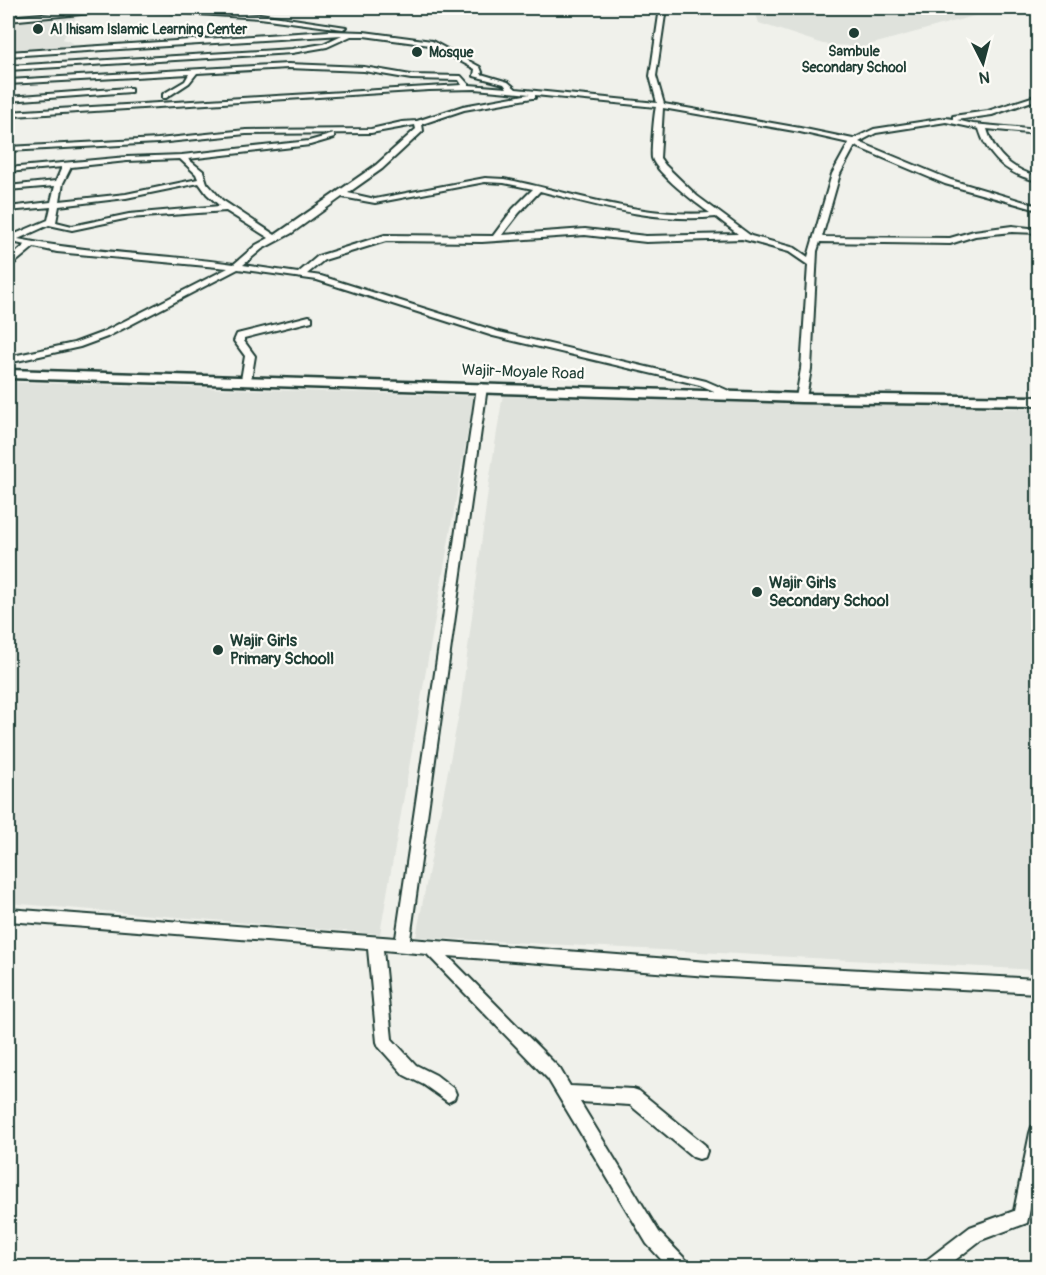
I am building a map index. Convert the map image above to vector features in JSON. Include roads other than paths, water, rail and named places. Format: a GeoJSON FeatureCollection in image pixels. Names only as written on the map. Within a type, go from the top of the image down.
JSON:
{"type":"FeatureCollection","features":[{"type":"Feature","properties":{"kind":"main road","name":"Wajir-Moyale Road"},"geometry":{"type":"LineString","coordinates":[[8,374],[801,398],[1038,401]]}},
{"type":"Feature","properties":{"kind":"street"},"geometry":{"type":"LineString","coordinates":[[8,19],[123,8]]}},
{"type":"Feature","properties":{"kind":"street"},"geometry":{"type":"LineString","coordinates":[[137,8],[316,22],[364,34]]}},
{"type":"Feature","properties":{"kind":"street"},"geometry":{"type":"LineString","coordinates":[[663,8],[653,76],[661,102],[656,158],[662,167],[716,215],[748,237]]}},
{"type":"Feature","properties":{"kind":"street"},"geometry":{"type":"LineString","coordinates":[[8,54],[146,46],[294,33],[351,33],[432,44],[478,68],[477,75]]}},
{"type":"Feature","properties":{"kind":"street"},"geometry":{"type":"LineString","coordinates":[[8,68],[287,52],[335,43],[351,33]]}},
{"type":"Feature","properties":{"kind":"street"},"geometry":{"type":"LineString","coordinates":[[247,68],[253,53]]}},
{"type":"Feature","properties":{"kind":"street"},"geometry":{"type":"LineString","coordinates":[[8,82],[247,68],[334,67],[411,77],[461,78],[477,75],[506,83],[514,90]]}},
{"type":"Feature","properties":{"kind":"street"},"geometry":{"type":"LineString","coordinates":[[166,96],[187,82],[195,71]]}},
{"type":"Feature","properties":{"kind":"street"},"geometry":{"type":"LineString","coordinates":[[461,78],[467,87]]}},
{"type":"Feature","properties":{"kind":"street"},"geometry":{"type":"LineString","coordinates":[[53,111],[64,79]]}},
{"type":"Feature","properties":{"kind":"street"},"geometry":{"type":"LineString","coordinates":[[8,130],[9,114],[467,87],[514,90],[539,95],[659,105],[853,142],[948,182],[1038,208]]}},
{"type":"Feature","properties":{"kind":"street"},"geometry":{"type":"LineString","coordinates":[[8,99],[59,93],[128,90]]}},
{"type":"Feature","properties":{"kind":"street"},"geometry":{"type":"LineString","coordinates":[[8,149],[158,141],[246,132],[338,133],[382,130],[402,124],[418,123],[463,108],[539,95]]}},
{"type":"Feature","properties":{"kind":"street"},"geometry":{"type":"LineString","coordinates":[[801,398],[806,369],[812,264],[836,174],[853,142],[874,131],[989,113],[1038,97]]}},
{"type":"Feature","properties":{"kind":"street"},"geometry":{"type":"LineString","coordinates":[[946,120],[982,127],[1038,132]]}},
{"type":"Feature","properties":{"kind":"street"},"geometry":{"type":"LineString","coordinates":[[8,360],[77,345],[104,335],[234,268],[393,156],[420,129],[418,123]]}},
{"type":"Feature","properties":{"kind":"street"},"geometry":{"type":"LineString","coordinates":[[982,127],[990,149],[998,159],[1025,176],[1038,179]]}},
{"type":"Feature","properties":{"kind":"street"},"geometry":{"type":"LineString","coordinates":[[8,170],[127,159],[182,157],[310,143],[338,133]]}},
{"type":"Feature","properties":{"kind":"street"},"geometry":{"type":"LineString","coordinates":[[182,157],[200,173],[200,181],[228,208],[274,238]]}},
{"type":"Feature","properties":{"kind":"street"},"geometry":{"type":"LineString","coordinates":[[50,223],[59,183],[67,166]]}},
{"type":"Feature","properties":{"kind":"street"},"geometry":{"type":"LineString","coordinates":[[340,194],[366,201],[382,201],[429,189],[485,180],[504,181],[638,212],[677,218],[716,215]]}},
{"type":"Feature","properties":{"kind":"street"},"geometry":{"type":"LineString","coordinates":[[8,209],[137,194],[200,181]]}},
{"type":"Feature","properties":{"kind":"street"},"geometry":{"type":"LineString","coordinates":[[8,188],[59,183]]}},
{"type":"Feature","properties":{"kind":"street"},"geometry":{"type":"LineString","coordinates":[[496,237],[516,211],[539,188]]}},
{"type":"Feature","properties":{"kind":"street"},"geometry":{"type":"LineString","coordinates":[[9,239],[27,230],[50,223],[72,228],[129,216],[228,208]]}},
{"type":"Feature","properties":{"kind":"street"},"geometry":{"type":"LineString","coordinates":[[818,239],[950,241],[974,234],[1012,229],[1038,231]]}},
{"type":"Feature","properties":{"kind":"street"},"geometry":{"type":"LineString","coordinates":[[300,275],[321,258],[386,238],[496,237],[585,232],[646,239],[748,237],[792,250],[812,264]]}},
{"type":"Feature","properties":{"kind":"street"},"geometry":{"type":"LineString","coordinates":[[9,239],[57,249],[124,253],[300,275],[362,290],[496,334],[703,383],[733,396]]}},
{"type":"Feature","properties":{"kind":"street"},"geometry":{"type":"LineString","coordinates":[[8,264],[33,243]]}},
{"type":"Feature","properties":{"kind":"street"},"geometry":{"type":"LineString","coordinates":[[246,380],[250,356],[239,341],[240,336],[309,319]]}},
{"type":"Feature","properties":{"kind":"street"},"geometry":{"type":"LineString","coordinates":[[402,945],[482,387]]}},
{"type":"Feature","properties":{"kind":"street"},"geometry":{"type":"LineString","coordinates":[[8,915],[290,934],[432,949],[708,969],[1038,986]]}},
{"type":"Feature","properties":{"kind":"street"},"geometry":{"type":"LineString","coordinates":[[375,944],[386,1042],[410,1070],[430,1080],[448,1094]]}},
{"type":"Feature","properties":{"kind":"street"},"geometry":{"type":"LineString","coordinates":[[432,949],[554,1074],[653,1238],[682,1268]]}},
{"type":"Feature","properties":{"kind":"street"},"geometry":{"type":"LineString","coordinates":[[567,1094],[633,1098],[699,1151]]}},
{"type":"Feature","properties":{"kind":"street"},"geometry":{"type":"LineString","coordinates":[[930,1268],[976,1233],[1021,1217],[1038,1133]]}},
{"type":"Feature","properties":{"kind":"place","name":"Al Ihisam Islamic Learning Center"},"geometry":{"type":"Point","coordinates":[38,29]}},
{"type":"Feature","properties":{"kind":"place","name":"Sambule Secondary School"},"geometry":{"type":"Point","coordinates":[854,33]}},
{"type":"Feature","properties":{"kind":"place","name":"Mosque"},"geometry":{"type":"Point","coordinates":[417,52]}},
{"type":"Feature","properties":{"kind":"place","name":"Wajir Girls Secondary School"},"geometry":{"type":"Point","coordinates":[757,592]}},
{"type":"Feature","properties":{"kind":"place","name":"Wajir Girls Primary Schooll"},"geometry":{"type":"Point","coordinates":[218,650]}}]}
